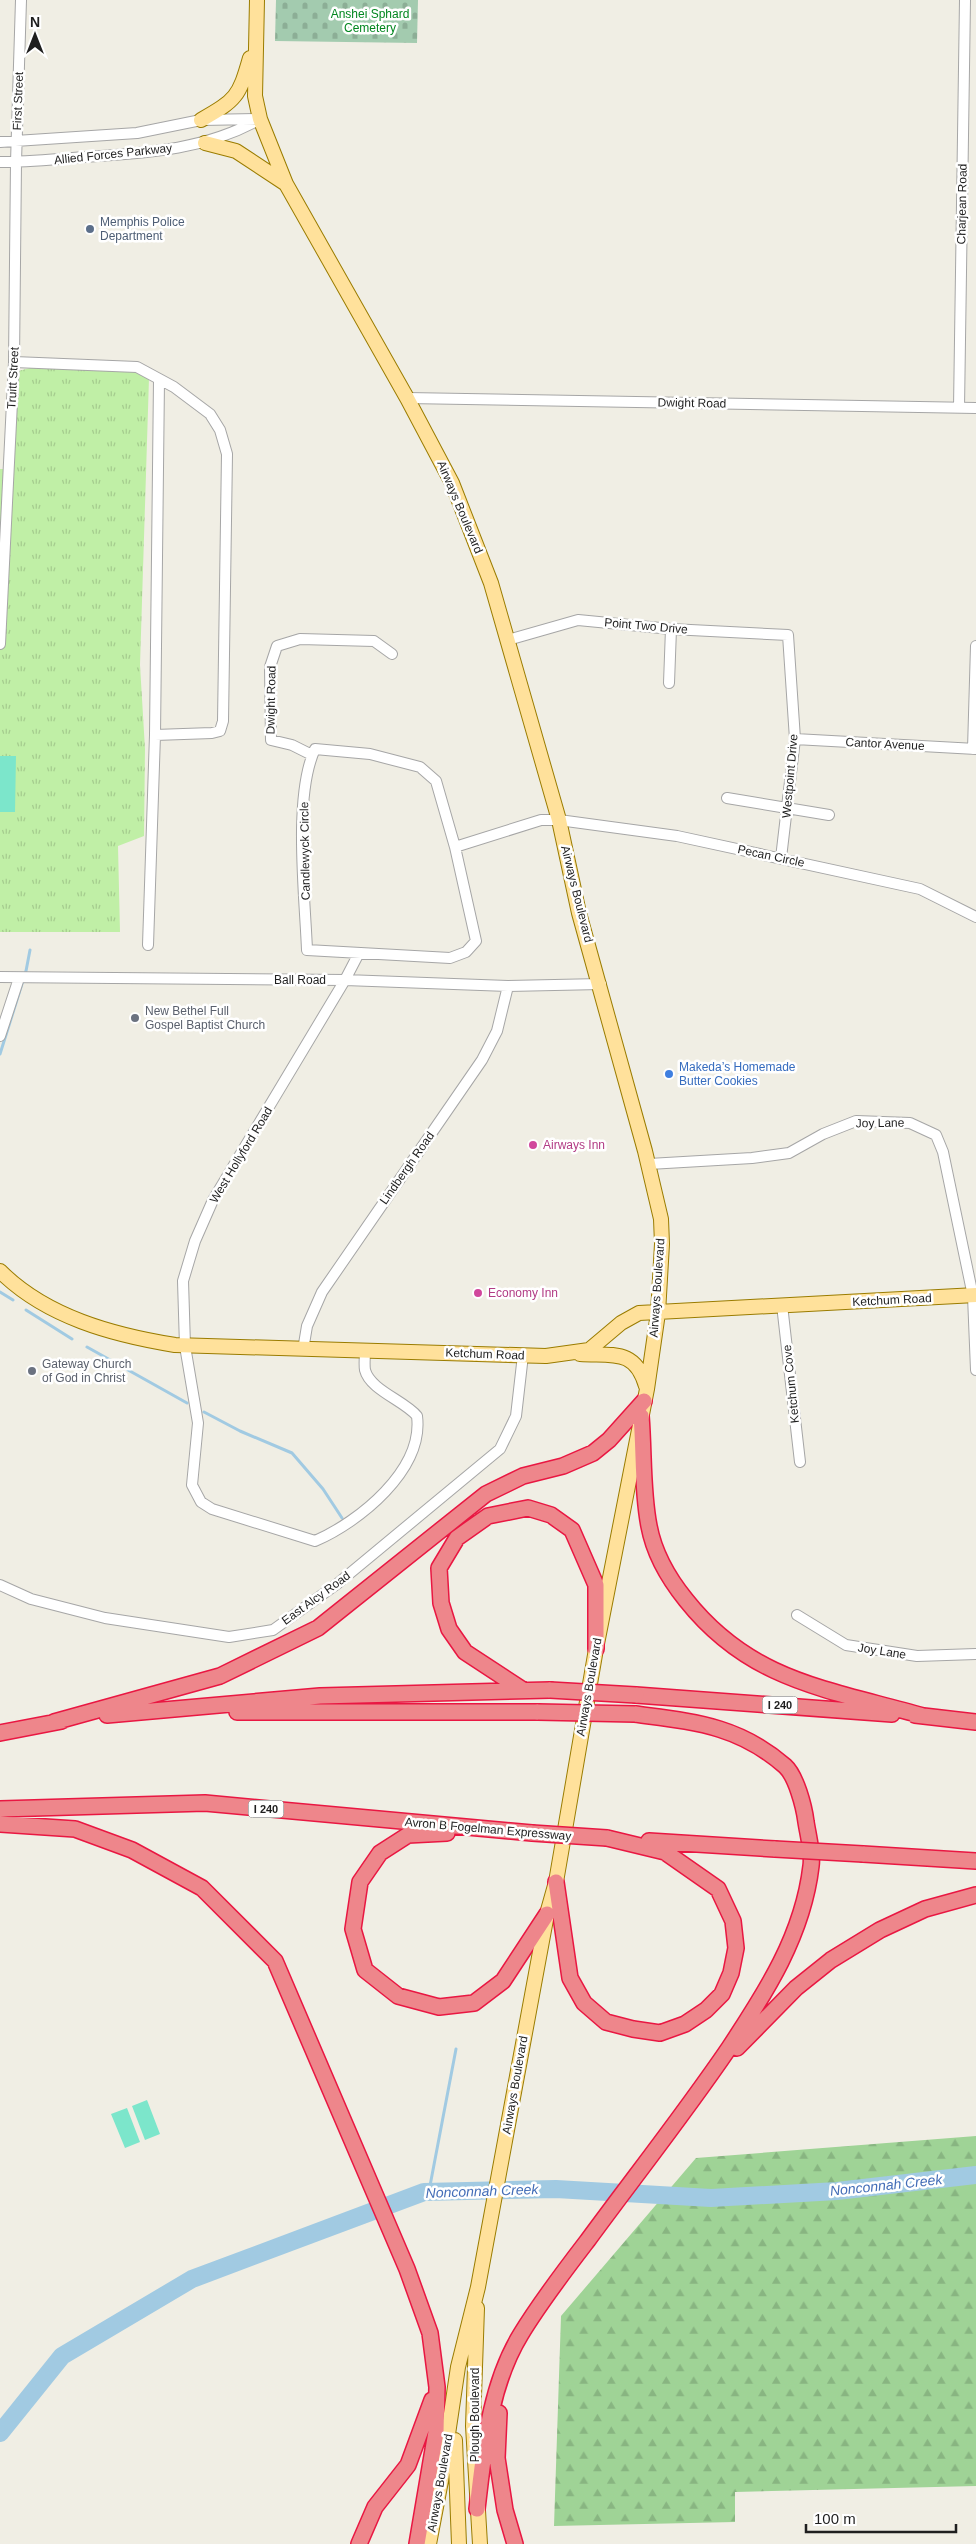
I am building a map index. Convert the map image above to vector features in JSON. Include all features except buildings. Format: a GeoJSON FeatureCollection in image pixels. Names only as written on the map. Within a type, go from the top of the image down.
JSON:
{"type":"FeatureCollection","features":[{"type":"Feature","properties":{"kind":"highway"},"geometry":{"type":"LineString","coordinates":[[54,1722],[220,1676],[318,1628],[486,1494],[523,1476],[563,1466],[594,1453],[609,1440],[646,1395]]}},
{"type":"Feature","properties":{"kind":"highway"},"geometry":{"type":"LineString","coordinates":[[641,1416],[649,1526],[659,1558],[676,1588],[693,1610],[715,1632],[746,1657],[769,1670],[829,1692],[923,1716]]}},
{"type":"Feature","properties":{"kind":"highway"},"geometry":{"type":"LineString","coordinates":[[523,1690],[465,1652],[449,1629],[441,1603],[439,1568],[457,1538],[488,1516],[528,1508],[551,1515],[572,1530],[596,1585],[596,1649]]}},
{"type":"Feature","properties":{"kind":"highway","name":"I 240"},"geometry":{"type":"LineString","coordinates":[[0,1733],[54,1722],[320,1696],[523,1690],[636,1695],[923,1716],[976,1722]]}},
{"type":"Feature","properties":{"kind":"highway"},"geometry":{"type":"LineString","coordinates":[[180,1709],[256,1712],[635,1714],[702,1723],[743,1736],[787,1768],[803,1803],[812,1864],[796,1927],[779,1969],[704,2084],[520,2335],[501,2379],[485,2440],[477,2509]]}},
{"type":"Feature","properties":{"kind":"highway","name":"Avron B Fogelman Expressway"},"geometry":{"type":"LineString","coordinates":[[0,1810],[205,1803],[532,1833],[976,1861]]}},
{"type":"Feature","properties":{"kind":"highway"},"geometry":{"type":"LineString","coordinates":[[0,1824],[75,1829],[132,1850],[202,1888],[275,1961],[330,2085],[407,2269],[430,2333],[437,2386],[436,2432],[417,2544]]}},
{"type":"Feature","properties":{"kind":"highway"},"geometry":{"type":"LineString","coordinates":[[494,1830],[408,1836],[380,1853],[360,1882],[353,1929],[366,1970],[398,1996],[439,2007],[474,2003],[503,1981],[547,1914]]}},
{"type":"Feature","properties":{"kind":"highway"},"geometry":{"type":"LineString","coordinates":[[556,1882],[570,1978],[584,2003],[606,2022],[660,2033],[685,2024],[706,2010],[722,1994],[731,1973],[736,1948],[733,1921],[718,1889],[665,1852],[607,1838]]}},
{"type":"Feature","properties":{"kind":"highway"},"geometry":{"type":"LineString","coordinates":[[704,2084],[782,2001],[831,1960],[880,1930],[925,1910],[976,1895]]}},
{"type":"Feature","properties":{"kind":"highway"},"geometry":{"type":"LineString","coordinates":[[501,2379],[497,2458],[505,2510],[515,2544]]}},
{"type":"Feature","properties":{"kind":"highway"},"geometry":{"type":"LineString","coordinates":[[359,2544],[375,2507],[408,2465],[437,2386]]}},
{"type":"Feature","properties":{"kind":"main road","name":"Airways Boulevard"},"geometry":{"type":"LineString","coordinates":[[257,0],[255,96],[260,119],[286,184],[408,398],[452,482],[491,583],[559,820],[579,914],[601,984],[649,1164],[661,1228],[658,1313],[646,1395],[596,1649],[556,1882],[547,1914],[482,2269],[458,2367],[442,2481],[429,2544]]}},
{"type":"Feature","properties":{"kind":"main road"},"geometry":{"type":"LineString","coordinates":[[201,120],[230,103],[242,87],[256,36]]}},
{"type":"Feature","properties":{"kind":"main road"},"geometry":{"type":"LineString","coordinates":[[204,143],[236,151],[286,184]]}},
{"type":"Feature","properties":{"kind":"main road","name":"Ketchum Road"},"geometry":{"type":"LineString","coordinates":[[0,1271],[28,1293],[72,1318],[120,1336],[185,1346],[303,1350],[523,1355],[571,1354],[589,1350],[621,1323],[638,1313],[975,1296]]}},
{"type":"Feature","properties":{"kind":"main road"},"geometry":{"type":"LineString","coordinates":[[571,1354],[624,1356],[636,1364],[646,1395]]}},
{"type":"Feature","properties":{"kind":"main road","name":"Plough Boulevard"},"geometry":{"type":"LineString","coordinates":[[478,2287],[473,2426],[480,2544]]}},
{"type":"Feature","properties":{"kind":"main road","name":"Plough Boulevard"},"geometry":{"type":"LineString","coordinates":[[458,2367],[454,2464],[459,2544]]}},
{"type":"Feature","properties":{"kind":"street","name":"First Street"},"geometry":{"type":"LineString","coordinates":[[16,141],[20,0]]}},
{"type":"Feature","properties":{"kind":"street","name":"Charjean Road"},"geometry":{"type":"LineString","coordinates":[[959,408],[965,0]]}},
{"type":"Feature","properties":{"kind":"street","name":"Allied Forces Parkway"},"geometry":{"type":"LineString","coordinates":[[0,142],[138,133],[201,120],[260,119]]}},
{"type":"Feature","properties":{"kind":"street","name":"Allied Forces Parkway"},"geometry":{"type":"LineString","coordinates":[[0,162],[140,154],[204,143],[240,130],[260,119]]}},
{"type":"Feature","properties":{"kind":"street","name":"Truitt Street"},"geometry":{"type":"LineString","coordinates":[[0,644],[14,362],[16,141]]}},
{"type":"Feature","properties":{"kind":"street"},"geometry":{"type":"LineString","coordinates":[[14,362],[136,367],[174,387],[210,414],[220,430],[227,454],[226,651],[223,721],[220,731],[155,735]]}},
{"type":"Feature","properties":{"kind":"street"},"geometry":{"type":"LineString","coordinates":[[148,945],[155,735],[159,380]]}},
{"type":"Feature","properties":{"kind":"street","name":"Dwight Road"},"geometry":{"type":"LineString","coordinates":[[408,398],[976,408]]}},
{"type":"Feature","properties":{"kind":"street","name":"Point Two Drive"},"geometry":{"type":"LineString","coordinates":[[508,640],[578,620],[671,629],[788,635]]}},
{"type":"Feature","properties":{"kind":"street"},"geometry":{"type":"LineString","coordinates":[[668,683],[671,629]]}},
{"type":"Feature","properties":{"kind":"street","name":"Westpoint Drive"},"geometry":{"type":"LineString","coordinates":[[782,858],[795,739],[788,635]]}},
{"type":"Feature","properties":{"kind":"street","name":"Dwight Road"},"geometry":{"type":"LineString","coordinates":[[312,755],[292,745],[270,740],[270,667],[277,646],[300,639],[374,641],[392,654]]}},
{"type":"Feature","properties":{"kind":"street"},"geometry":{"type":"LineString","coordinates":[[974,749],[976,646]]}},
{"type":"Feature","properties":{"kind":"street","name":"Cantor Avenue"},"geometry":{"type":"LineString","coordinates":[[795,739],[974,749]]}},
{"type":"Feature","properties":{"kind":"street","name":"Candlewyck Circle"},"geometry":{"type":"LineString","coordinates":[[315,749],[370,754],[420,766],[436,781],[455,846],[476,941],[466,952],[450,958],[307,950],[303,809],[312,755],[315,749]]}},
{"type":"Feature","properties":{"kind":"street"},"geometry":{"type":"LineString","coordinates":[[727,798],[829,815]]}},
{"type":"Feature","properties":{"kind":"street"},"geometry":{"type":"LineString","coordinates":[[455,846],[541,820],[559,820]]}},
{"type":"Feature","properties":{"kind":"street","name":"Pecan Circle"},"geometry":{"type":"LineString","coordinates":[[559,820],[677,836],[920,889],[976,917]]}},
{"type":"Feature","properties":{"kind":"street"},"geometry":{"type":"LineString","coordinates":[[345,980],[359,953]]}},
{"type":"Feature","properties":{"kind":"street","name":"Ball Road"},"geometry":{"type":"LineString","coordinates":[[0,977],[345,980],[508,986],[601,984]]}},
{"type":"Feature","properties":{"kind":"street"},"geometry":{"type":"LineString","coordinates":[[0,1036],[24,978]]}},
{"type":"Feature","properties":{"kind":"street","name":"West Hollyford Road"},"geometry":{"type":"LineString","coordinates":[[345,980],[213,1200],[195,1241],[183,1281],[185,1346],[198,1423],[192,1485],[196,1496],[201,1502],[212,1509],[315,1541],[359,1514],[387,1490],[401,1473],[411,1454],[416,1434],[417,1416],[414,1412],[382,1391],[367,1375],[365,1370],[365,1351]]}},
{"type":"Feature","properties":{"kind":"street","name":"Lindbergh Road"},"geometry":{"type":"LineString","coordinates":[[303,1350],[307,1326],[322,1292],[482,1060],[497,1031],[508,986]]}},
{"type":"Feature","properties":{"kind":"street","name":"Joy Lane"},"geometry":{"type":"LineString","coordinates":[[649,1164],[752,1158],[789,1153],[823,1134],[856,1121],[910,1122],[936,1135],[943,1152],[975,1296],[976,1370]]}},
{"type":"Feature","properties":{"kind":"street","name":"Ketchum Cove"},"geometry":{"type":"LineString","coordinates":[[782,1305],[800,1462]]}},
{"type":"Feature","properties":{"kind":"street","name":"East Alcy Road"},"geometry":{"type":"LineString","coordinates":[[0,1585],[32,1599],[105,1618],[229,1637],[273,1630],[337,1584],[500,1448],[516,1416],[523,1355]]}},
{"type":"Feature","properties":{"kind":"street","name":"Joy Lane"},"geometry":{"type":"LineString","coordinates":[[797,1616],[846,1645],[918,1656],[976,1654]]}},
{"type":"Feature","properties":{"kind":"green space","name":"Anshei Sphard Cemetery"},"geometry":{"type":"Polygon","coordinates":[[[276,0],[418,0],[417,43],[275,41],[276,0]]]}},
{"type":"Feature","properties":{"kind":"green space"},"geometry":{"type":"Polygon","coordinates":[[[34,367],[135,371],[149,378],[140,665],[145,749],[144,836],[118,846],[120,932],[0,932],[0,469],[3,469],[18,371],[34,367]]]}},
{"type":"Feature","properties":{"kind":"green space"},"geometry":{"type":"Polygon","coordinates":[[[0,756],[16,756],[15,812],[0,812],[0,756]]]}},
{"type":"Feature","properties":{"kind":"green space"},"geometry":{"type":"Polygon","coordinates":[[[147,2100],[160,2134],[145,2140],[132,2106],[147,2100]]]}},
{"type":"Feature","properties":{"kind":"green space"},"geometry":{"type":"Polygon","coordinates":[[[127,2108],[140,2142],[125,2148],[111,2114],[127,2108]]]}},
{"type":"Feature","properties":{"kind":"green space"},"geometry":{"type":"Polygon","coordinates":[[[976,2136],[976,2486],[735,2492],[735,2522],[554,2526],[561,2316],[696,2158],[976,2136]]]}},
{"type":"Feature","properties":{"kind":"waterway"},"geometry":{"type":"LineString","coordinates":[[0,1054],[26,971],[30,950]]}},
{"type":"Feature","properties":{"kind":"waterway"},"geometry":{"type":"LineString","coordinates":[[0,1292],[13,1300]]}},
{"type":"Feature","properties":{"kind":"waterway"},"geometry":{"type":"LineString","coordinates":[[26,1310],[72,1339]]}},
{"type":"Feature","properties":{"kind":"waterway"},"geometry":{"type":"LineString","coordinates":[[87,1347],[187,1403]]}},
{"type":"Feature","properties":{"kind":"waterway"},"geometry":{"type":"LineString","coordinates":[[204,1412],[240,1431],[292,1453],[323,1489],[342,1518]]}},
{"type":"Feature","properties":{"kind":"waterway"},"geometry":{"type":"LineString","coordinates":[[429,2191],[456,2049]]}},
{"type":"Feature","properties":{"kind":"waterway","name":"Nonconnah Creek"},"geometry":{"type":"LineString","coordinates":[[0,2433],[62,2356],[192,2279],[424,2192],[556,2189],[711,2198],[837,2191],[976,2175]]}},
{"type":"Feature","properties":{"kind":"place","name":"Memphis Police Department"},"geometry":{"type":"Point","coordinates":[90,229]}},
{"type":"Feature","properties":{"kind":"place","name":"New Bethel Full Gospel Baptist Church"},"geometry":{"type":"Point","coordinates":[135,1018]}},
{"type":"Feature","properties":{"kind":"place","name":"Makeda’s Homemade Butter Cookies"},"geometry":{"type":"Point","coordinates":[669,1074]}},
{"type":"Feature","properties":{"kind":"place","name":"Airways Inn"},"geometry":{"type":"Point","coordinates":[533,1145]}},
{"type":"Feature","properties":{"kind":"place","name":"Economy Inn"},"geometry":{"type":"Point","coordinates":[478,1293]}},
{"type":"Feature","properties":{"kind":"place","name":"Gateway Church of God in Christ"},"geometry":{"type":"Point","coordinates":[32,1371]}}]}
